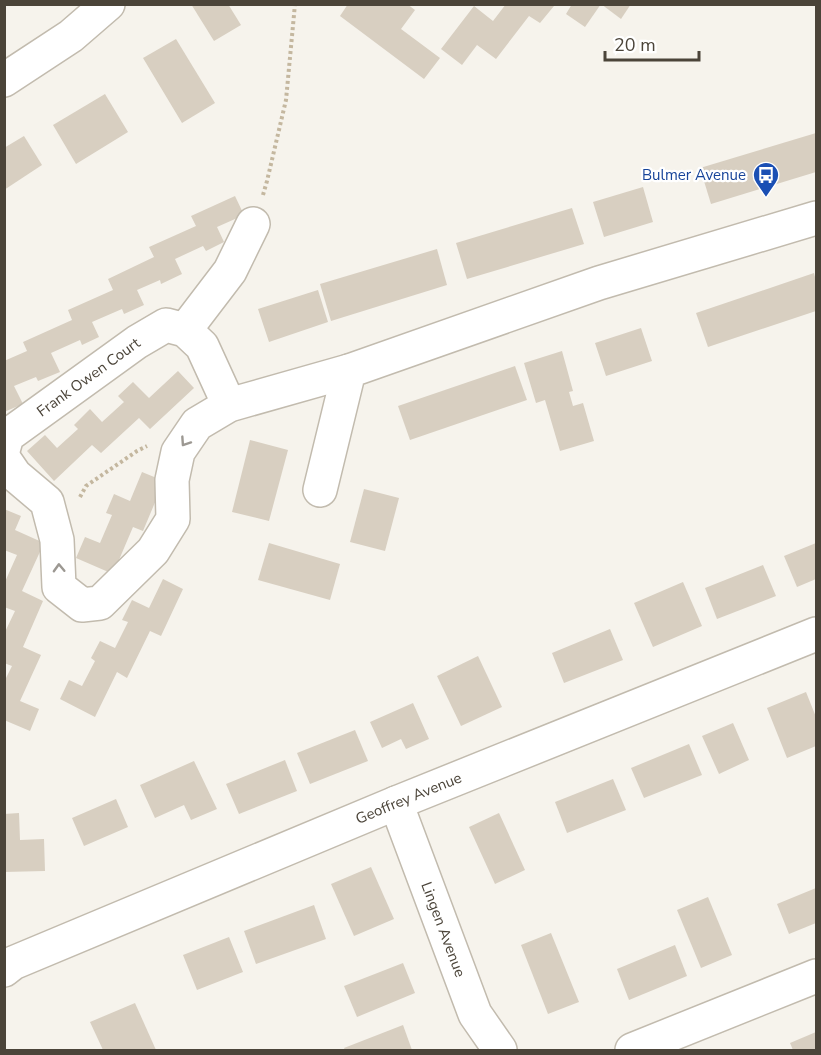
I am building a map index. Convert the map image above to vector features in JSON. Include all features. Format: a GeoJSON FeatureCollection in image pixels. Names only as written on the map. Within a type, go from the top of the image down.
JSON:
{"type":"FeatureCollection","features":[{"type":"Feature","properties":{"kind":"street"},"geometry":{"type":"LineString","coordinates":[[4,80],[71,36],[108,4]]}},
{"type":"Feature","properties":{"kind":"street"},"geometry":{"type":"LineString","coordinates":[[4,459],[15,475],[47,502],[57,540],[59,587],[82,605],[100,603],[153,551],[173,519],[172,480],[178,452],[197,424],[229,405],[349,371],[600,284],[816,218]]}},
{"type":"Feature","properties":{"kind":"street","name":"Frank Owen Court"},"geometry":{"type":"LineString","coordinates":[[4,447],[7,436],[137,342],[176,328],[230,271],[253,224]]}},
{"type":"Feature","properties":{"kind":"street"},"geometry":{"type":"LineString","coordinates":[[176,328],[202,346],[229,405]]}},
{"type":"Feature","properties":{"kind":"street"},"geometry":{"type":"LineString","coordinates":[[320,490],[349,371]]}},
{"type":"Feature","properties":{"kind":"street","name":"Geoffrey Avenue"},"geometry":{"type":"LineString","coordinates":[[4,970],[13,963],[396,803],[816,634]]}},
{"type":"Feature","properties":{"kind":"street","name":"Lingen Avenue"},"geometry":{"type":"LineString","coordinates":[[396,803],[475,1014],[500,1050]]}},
{"type":"Feature","properties":{"kind":"street"},"geometry":{"type":"LineString","coordinates":[[632,1050],[816,976]]}},
{"type":"Feature","properties":{"kind":"path"},"geometry":{"type":"LineString","coordinates":[[253,224],[267,181],[286,100],[295,4]]}},
{"type":"Feature","properties":{"kind":"path"},"geometry":{"type":"LineString","coordinates":[[57,540],[86,486],[137,451],[197,424]]}},
{"type":"Feature","properties":{"kind":"building"},"geometry":{"type":"Polygon","coordinates":[[[191,4],[228,4],[241,25],[214,41],[191,4]]]}},
{"type":"Feature","properties":{"kind":"building"},"geometry":{"type":"Polygon","coordinates":[[[348,4],[407,4],[415,10],[401,29],[440,58],[424,79],[340,16],[348,4]]]}},
{"type":"Feature","properties":{"kind":"building"},"geometry":{"type":"Polygon","coordinates":[[[506,4],[554,6],[540,23],[529,16],[496,59],[477,45],[462,65],[441,49],[474,6],[493,21],[506,4]]]}},
{"type":"Feature","properties":{"kind":"building"},"geometry":{"type":"Polygon","coordinates":[[[572,4],[601,4],[585,27],[566,14],[572,4]]]}},
{"type":"Feature","properties":{"kind":"building"},"geometry":{"type":"Polygon","coordinates":[[[601,4],[631,4],[621,19],[601,4]]]}},
{"type":"Feature","properties":{"kind":"building"},"geometry":{"type":"Polygon","coordinates":[[[176,39],[215,103],[182,123],[143,58],[176,39]]]}},
{"type":"Feature","properties":{"kind":"building"},"geometry":{"type":"Polygon","coordinates":[[[105,94],[128,132],[76,164],[53,125],[105,94]]]}},
{"type":"Feature","properties":{"kind":"building"},"geometry":{"type":"Polygon","coordinates":[[[816,133],[816,172],[711,204],[700,168],[816,133]]]}},
{"type":"Feature","properties":{"kind":"building"},"geometry":{"type":"Polygon","coordinates":[[[24,136],[42,165],[4,190],[4,148],[24,136]]]}},
{"type":"Feature","properties":{"kind":"building"},"geometry":{"type":"Polygon","coordinates":[[[643,187],[653,222],[604,237],[593,202],[643,187]]]}},
{"type":"Feature","properties":{"kind":"building"},"geometry":{"type":"Polygon","coordinates":[[[235,196],[244,215],[217,227],[224,242],[206,251],[203,246],[175,259],[182,274],[161,284],[160,280],[137,290],[144,305],[124,314],[122,309],[92,322],[99,337],[82,345],[80,340],[51,353],[60,372],[38,381],[36,377],[14,386],[23,404],[4,412],[4,361],[27,351],[23,342],[72,320],[68,310],[113,290],[108,279],[154,257],[149,247],[196,226],[191,216],[235,196]]]}},
{"type":"Feature","properties":{"kind":"building"},"geometry":{"type":"Polygon","coordinates":[[[572,208],[584,244],[467,279],[456,243],[572,208]]]}},
{"type":"Feature","properties":{"kind":"building"},"geometry":{"type":"Polygon","coordinates":[[[437,249],[447,285],[331,321],[320,284],[437,249]]]}},
{"type":"Feature","properties":{"kind":"building"},"geometry":{"type":"Polygon","coordinates":[[[814,273],[816,311],[708,347],[696,313],[814,273]]]}},
{"type":"Feature","properties":{"kind":"building"},"geometry":{"type":"Polygon","coordinates":[[[318,290],[328,322],[269,342],[258,309],[318,290]]]}},
{"type":"Feature","properties":{"kind":"building"},"geometry":{"type":"Polygon","coordinates":[[[641,328],[652,361],[606,376],[595,343],[641,328]]]}},
{"type":"Feature","properties":{"kind":"building"},"geometry":{"type":"Polygon","coordinates":[[[562,351],[573,391],[569,392],[573,406],[583,403],[594,441],[560,451],[545,400],[536,403],[524,363],[562,351]]]}},
{"type":"Feature","properties":{"kind":"building"},"geometry":{"type":"Polygon","coordinates":[[[515,366],[527,400],[410,440],[398,406],[515,366]]]}},
{"type":"Feature","properties":{"kind":"building"},"geometry":{"type":"Polygon","coordinates":[[[178,371],[194,388],[150,429],[139,418],[101,453],[92,445],[54,481],[27,451],[45,435],[57,448],[78,429],[74,425],[90,409],[102,422],[124,402],[118,396],[133,382],[149,398],[178,371]]]}},
{"type":"Feature","properties":{"kind":"building"},"geometry":{"type":"Polygon","coordinates":[[[250,440],[288,450],[269,521],[232,512],[250,440]]]}},
{"type":"Feature","properties":{"kind":"building"},"geometry":{"type":"Polygon","coordinates":[[[142,472],[164,481],[143,531],[133,527],[113,574],[76,558],[85,537],[100,543],[112,515],[106,513],[114,494],[130,501],[142,472]]]}},
{"type":"Feature","properties":{"kind":"building"},"geometry":{"type":"Polygon","coordinates":[[[364,489],[399,498],[385,551],[350,542],[364,489]]]}},
{"type":"Feature","properties":{"kind":"building"},"geometry":{"type":"Polygon","coordinates":[[[4,509],[21,516],[15,530],[44,543],[22,591],[43,601],[23,647],[41,655],[20,701],[39,709],[30,731],[4,720],[4,682],[12,666],[4,663],[4,634],[15,611],[4,607],[4,584],[17,555],[4,550],[4,509]]]}},
{"type":"Feature","properties":{"kind":"building"},"geometry":{"type":"Polygon","coordinates":[[[269,543],[340,564],[330,600],[258,580],[269,543]]]}},
{"type":"Feature","properties":{"kind":"building"},"geometry":{"type":"Polygon","coordinates":[[[816,543],[816,579],[797,587],[784,556],[816,543]]]}},
{"type":"Feature","properties":{"kind":"building"},"geometry":{"type":"Polygon","coordinates":[[[763,565],[776,596],[717,619],[705,588],[763,565]]]}},
{"type":"Feature","properties":{"kind":"building"},"geometry":{"type":"Polygon","coordinates":[[[163,579],[183,589],[161,636],[150,631],[127,678],[117,672],[95,717],[60,699],[69,680],[82,686],[95,661],[91,658],[100,641],[115,648],[128,622],[122,620],[132,600],[149,608],[163,579]]]}},
{"type":"Feature","properties":{"kind":"building"},"geometry":{"type":"Polygon","coordinates":[[[683,582],[702,626],[653,647],[634,603],[683,582]]]}},
{"type":"Feature","properties":{"kind":"building"},"geometry":{"type":"Polygon","coordinates":[[[610,629],[623,660],[564,683],[552,653],[610,629]]]}},
{"type":"Feature","properties":{"kind":"building"},"geometry":{"type":"Polygon","coordinates":[[[478,656],[502,707],[461,726],[437,676],[478,656]]]}},
{"type":"Feature","properties":{"kind":"building"},"geometry":{"type":"Polygon","coordinates":[[[806,692],[816,717],[816,746],[787,758],[767,708],[806,692]]]}},
{"type":"Feature","properties":{"kind":"building"},"geometry":{"type":"Polygon","coordinates":[[[413,703],[429,739],[406,749],[401,739],[382,748],[370,722],[413,703]]]}},
{"type":"Feature","properties":{"kind":"building"},"geometry":{"type":"Polygon","coordinates":[[[733,723],[749,760],[719,774],[702,736],[733,723]]]}},
{"type":"Feature","properties":{"kind":"building"},"geometry":{"type":"Polygon","coordinates":[[[355,730],[368,761],[310,784],[297,753],[355,730]]]}},
{"type":"Feature","properties":{"kind":"building"},"geometry":{"type":"Polygon","coordinates":[[[689,744],[702,775],[644,798],[631,768],[689,744]]]}},
{"type":"Feature","properties":{"kind":"building"},"geometry":{"type":"Polygon","coordinates":[[[285,760],[297,791],[239,814],[226,784],[285,760]]]}},
{"type":"Feature","properties":{"kind":"building"},"geometry":{"type":"Polygon","coordinates":[[[194,761],[217,809],[191,820],[184,805],[155,818],[140,785],[194,761]]]}},
{"type":"Feature","properties":{"kind":"building"},"geometry":{"type":"Polygon","coordinates":[[[613,779],[626,810],[567,833],[555,802],[613,779]]]}},
{"type":"Feature","properties":{"kind":"building"},"geometry":{"type":"Polygon","coordinates":[[[116,799],[128,827],[84,846],[72,818],[116,799]]]}},
{"type":"Feature","properties":{"kind":"building"},"geometry":{"type":"Polygon","coordinates":[[[19,813],[20,840],[44,839],[45,871],[4,872],[4,814],[19,813]]]}},
{"type":"Feature","properties":{"kind":"building"},"geometry":{"type":"Polygon","coordinates":[[[499,813],[525,870],[495,884],[469,827],[499,813]]]}},
{"type":"Feature","properties":{"kind":"building"},"geometry":{"type":"Polygon","coordinates":[[[371,867],[394,919],[354,936],[331,884],[371,867]]]}},
{"type":"Feature","properties":{"kind":"building"},"geometry":{"type":"Polygon","coordinates":[[[816,888],[816,923],[789,934],[777,904],[816,888]]]}},
{"type":"Feature","properties":{"kind":"building"},"geometry":{"type":"Polygon","coordinates":[[[708,897],[732,955],[701,968],[677,910],[708,897]]]}},
{"type":"Feature","properties":{"kind":"building"},"geometry":{"type":"Polygon","coordinates":[[[314,905],[326,939],[256,964],[244,931],[314,905]]]}},
{"type":"Feature","properties":{"kind":"building"},"geometry":{"type":"Polygon","coordinates":[[[551,933],[579,1002],[548,1014],[521,945],[551,933]]]}},
{"type":"Feature","properties":{"kind":"building"},"geometry":{"type":"Polygon","coordinates":[[[229,937],[243,972],[197,990],[183,955],[229,937]]]}},
{"type":"Feature","properties":{"kind":"building"},"geometry":{"type":"Polygon","coordinates":[[[675,945],[687,976],[629,1000],[617,969],[675,945]]]}},
{"type":"Feature","properties":{"kind":"building"},"geometry":{"type":"Polygon","coordinates":[[[403,963],[415,993],[357,1017],[344,986],[403,963]]]}},
{"type":"Feature","properties":{"kind":"building"},"geometry":{"type":"Polygon","coordinates":[[[135,1003],[156,1050],[103,1050],[90,1022],[135,1003]]]}},
{"type":"Feature","properties":{"kind":"building"},"geometry":{"type":"Polygon","coordinates":[[[403,1025],[412,1050],[345,1050],[344,1048],[403,1025]]]}},
{"type":"Feature","properties":{"kind":"building"},"geometry":{"type":"Polygon","coordinates":[[[816,1032],[816,1050],[793,1050],[790,1043],[816,1032]]]}},
{"type":"Feature","properties":{"kind":"place","name":"Bulmer Avenue"},"geometry":{"type":"Point","coordinates":[766,198]}}]}
